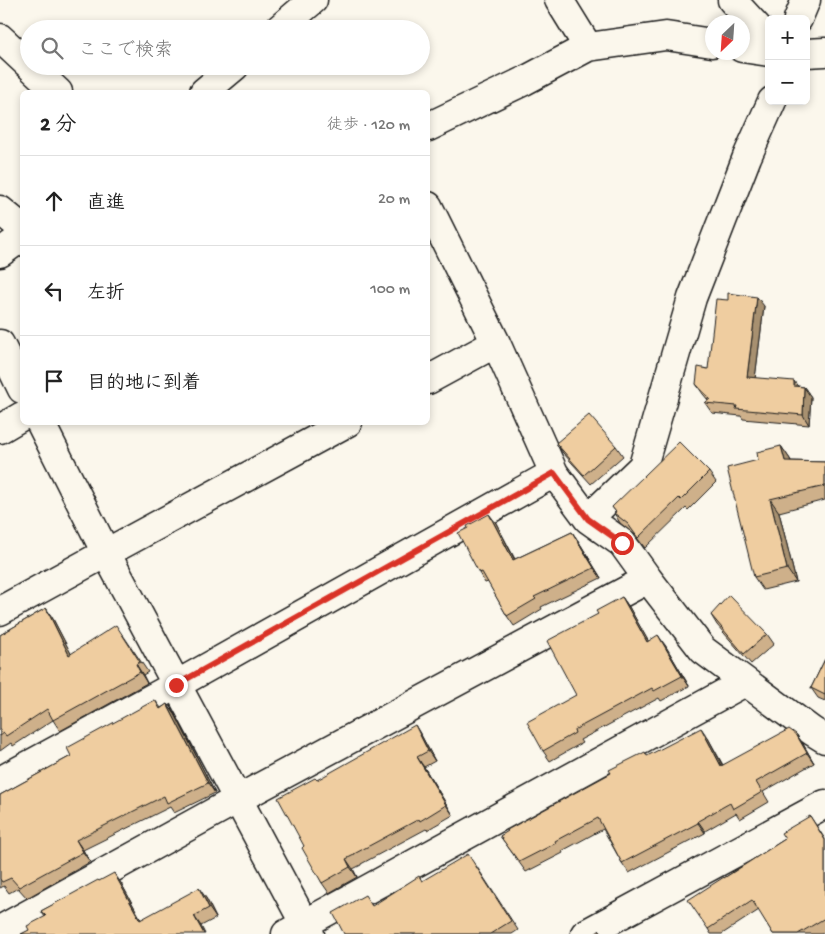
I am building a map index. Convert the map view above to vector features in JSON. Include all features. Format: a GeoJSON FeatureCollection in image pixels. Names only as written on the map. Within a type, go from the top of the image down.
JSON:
{"type":"FeatureCollection","features":[{"type":"Feature","properties":{"kind":"street"},"geometry":{"type":"LineString","coordinates":[[290,20],[313,0]]}},
{"type":"Feature","properties":{"kind":"street"},"geometry":{"type":"LineString","coordinates":[[559,0],[588,47]]}},
{"type":"Feature","properties":{"kind":"street"},"geometry":{"type":"LineString","coordinates":[[732,0],[765,36]]}},
{"type":"Feature","properties":{"kind":"street"},"geometry":{"type":"LineString","coordinates":[[800,15],[806,0]]}},
{"type":"Feature","properties":{"kind":"street"},"geometry":{"type":"LineString","coordinates":[[430,127],[588,47],[666,36],[705,42]]}},
{"type":"Feature","properties":{"kind":"street"},"geometry":{"type":"LineString","coordinates":[[0,38],[20,57]]}},
{"type":"Feature","properties":{"kind":"street"},"geometry":{"type":"LineString","coordinates":[[750,49],[765,51]]}},
{"type":"Feature","properties":{"kind":"street"},"geometry":{"type":"LineString","coordinates":[[810,53],[825,52]]}},
{"type":"Feature","properties":{"kind":"street"},"geometry":{"type":"LineString","coordinates":[[39,75],[56,90]]}},
{"type":"Feature","properties":{"kind":"street"},"geometry":{"type":"LineString","coordinates":[[206,90],[224,75]]}},
{"type":"Feature","properties":{"kind":"street"},"geometry":{"type":"LineString","coordinates":[[588,519],[643,466],[692,298],[747,157],[770,105]]}},
{"type":"Feature","properties":{"kind":"street"},"geometry":{"type":"LineString","coordinates":[[0,210],[20,226]]}},
{"type":"Feature","properties":{"kind":"street"},"geometry":{"type":"LineString","coordinates":[[430,210],[496,343],[554,473],[588,519],[622,543],[703,650],[825,739]]}},
{"type":"Feature","properties":{"kind":"street"},"geometry":{"type":"LineString","coordinates":[[0,253],[20,238]]}},
{"type":"Feature","properties":{"kind":"street"},"geometry":{"type":"LineString","coordinates":[[430,379],[496,343]]}},
{"type":"Feature","properties":{"kind":"street"},"geometry":{"type":"LineString","coordinates":[[0,344],[20,385]]}},
{"type":"Feature","properties":{"kind":"street"},"geometry":{"type":"LineString","coordinates":[[0,429],[20,417]]}},
{"type":"Feature","properties":{"kind":"street"},"geometry":{"type":"LineString","coordinates":[[42,425],[106,553],[238,799],[300,931],[745,682]]}},
{"type":"Feature","properties":{"kind":"street"},"geometry":{"type":"LineString","coordinates":[[0,611],[342,425]]}},
{"type":"Feature","properties":{"kind":"street"},"geometry":{"type":"LineString","coordinates":[[0,780],[176,685],[554,473]]}},
{"type":"Feature","properties":{"kind":"street"},"geometry":{"type":"LineString","coordinates":[[0,930],[238,799],[648,579]]}},
{"type":"Feature","properties":{"kind":"street"},"geometry":{"type":"LineString","coordinates":[[585,934],[825,804]]}},
{"type":"Feature","properties":{"kind":"building"},"geometry":{"type":"Polygon","coordinates":[[[728,293],[757,297],[747,377],[794,381],[794,386],[804,387],[803,415],[736,409],[737,406],[705,403],[710,399],[696,384],[698,367],[708,369],[716,299],[728,300],[728,293]]]}},
{"type":"Feature","properties":{"kind":"building"},"geometry":{"type":"Polygon","coordinates":[[[589,415],[616,446],[584,475],[556,443],[589,415]]]}},
{"type":"Feature","properties":{"kind":"building"},"geometry":{"type":"Polygon","coordinates":[[[679,442],[709,472],[638,538],[628,524],[614,513],[616,512],[612,507],[679,442]]]}},
{"type":"Feature","properties":{"kind":"building"},"geometry":{"type":"Polygon","coordinates":[[[781,446],[785,461],[825,462],[825,486],[770,499],[787,569],[754,577],[727,468],[758,460],[757,452],[781,446]]]}},
{"type":"Feature","properties":{"kind":"building"},"geometry":{"type":"Polygon","coordinates":[[[489,514],[513,560],[572,532],[594,568],[534,597],[536,599],[507,616],[482,572],[479,573],[458,533],[489,514]]]}},
{"type":"Feature","properties":{"kind":"building"},"geometry":{"type":"Polygon","coordinates":[[[729,595],[767,634],[744,654],[711,615],[729,595]]]}},
{"type":"Feature","properties":{"kind":"building"},"geometry":{"type":"Polygon","coordinates":[[[622,597],[647,642],[658,635],[682,676],[654,691],[652,688],[574,730],[575,733],[543,751],[527,722],[576,695],[547,641],[598,614],[596,611],[622,597]]]}},
{"type":"Feature","properties":{"kind":"building"},"geometry":{"type":"Polygon","coordinates":[[[46,608],[69,655],[116,625],[140,662],[136,664],[140,672],[53,720],[47,709],[6,736],[4,733],[0,736],[0,635],[46,608]]]}},
{"type":"Feature","properties":{"kind":"building"},"geometry":{"type":"Polygon","coordinates":[[[825,659],[825,695],[811,688],[825,659]]]}},
{"type":"Feature","properties":{"kind":"building"},"geometry":{"type":"Polygon","coordinates":[[[155,700],[160,709],[167,704],[208,783],[167,803],[164,796],[76,840],[83,852],[19,887],[11,878],[2,882],[0,879],[0,795],[71,756],[67,748],[155,700]]]}},
{"type":"Feature","properties":{"kind":"building"},"geometry":{"type":"Polygon","coordinates":[[[415,725],[428,751],[417,757],[446,805],[420,821],[419,819],[346,859],[350,867],[322,883],[302,848],[304,846],[278,798],[315,778],[317,780],[415,725]]]}},
{"type":"Feature","properties":{"kind":"building"},"geometry":{"type":"Polygon","coordinates":[[[701,728],[721,766],[789,729],[796,734],[807,753],[756,782],[762,792],[733,809],[730,803],[698,821],[698,823],[622,863],[598,818],[519,862],[500,836],[507,830],[611,773],[609,770],[645,752],[647,756],[701,728]]]}},
{"type":"Feature","properties":{"kind":"building"},"geometry":{"type":"Polygon","coordinates":[[[810,816],[825,840],[825,918],[798,934],[773,934],[752,900],[708,929],[688,900],[785,839],[781,833],[810,816]]]}},
{"type":"Feature","properties":{"kind":"building"},"geometry":{"type":"Polygon","coordinates":[[[468,854],[511,921],[490,934],[344,934],[333,913],[365,895],[372,906],[419,876],[422,881],[468,854]]]}},
{"type":"Feature","properties":{"kind":"building"},"geometry":{"type":"Polygon","coordinates":[[[114,873],[140,920],[199,888],[209,908],[194,916],[204,934],[21,934],[29,930],[27,926],[46,916],[41,911],[114,873]]]}},
{"type":"Feature","properties":{"kind":"building"},"geometry":{"type":"Polygon","coordinates":[[[600,930],[603,934],[595,934],[600,930]]]}},
{"type":"Feature","properties":{"kind":"route"},"geometry":{"type":"LineString","coordinates":[[176,685],[554,473],[588,519],[622,543]]}}]}
